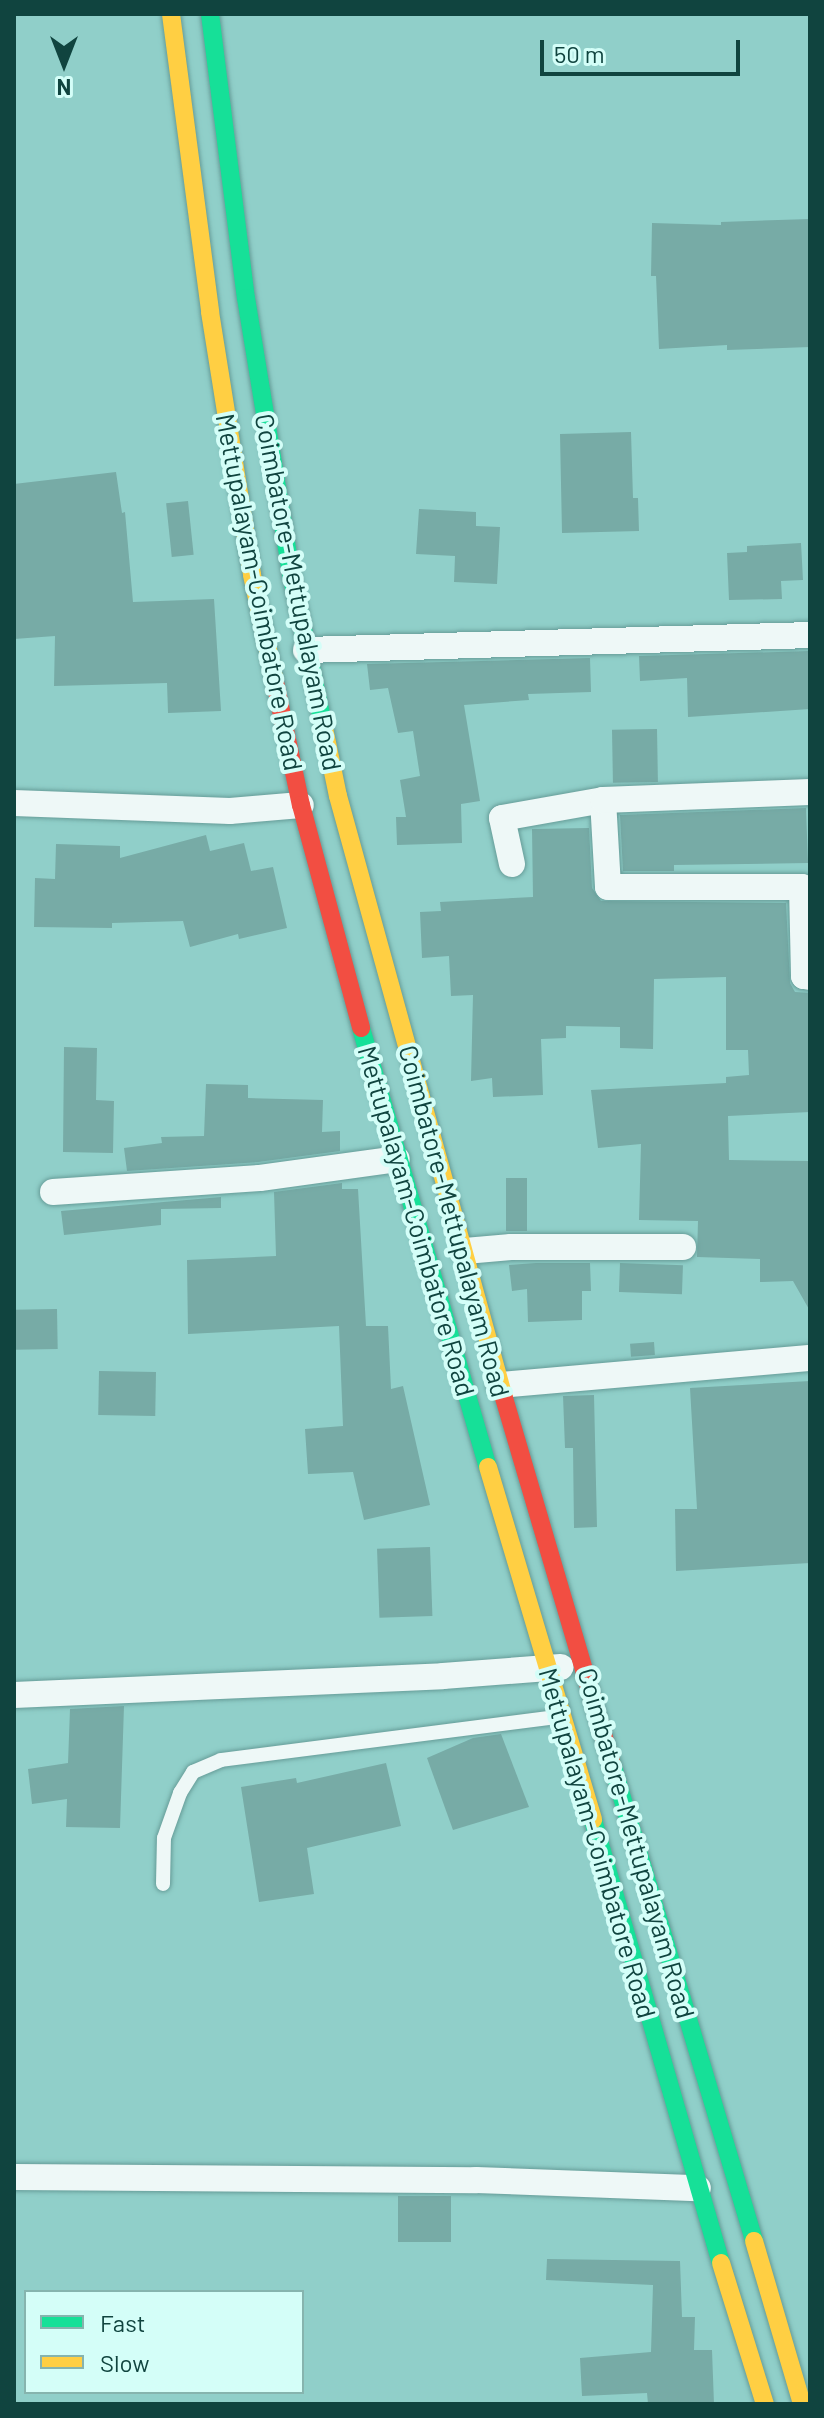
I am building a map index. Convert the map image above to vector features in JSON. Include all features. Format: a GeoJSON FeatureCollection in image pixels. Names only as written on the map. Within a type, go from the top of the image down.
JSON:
{"type":"FeatureCollection","features":[{"type":"Feature","properties":{"kind":"highway","name":"Mettupalayam-Coimbatore Road"},"geometry":{"type":"LineString","coordinates":[[171,14],[210,312],[252,575],[301,805],[397,1159],[564,1716],[698,2188],[765,2404]]}},
{"type":"Feature","properties":{"kind":"highway","name":"Coimbatore-Mettupalayam Road"},"geometry":{"type":"LineString","coordinates":[[210,14],[246,298],[306,650],[338,796],[500,1385],[802,2404]]}},
{"type":"Feature","properties":{"kind":"highway"},"geometry":{"type":"LineString","coordinates":[[301,805],[338,796]]}},
{"type":"Feature","properties":{"kind":"street"},"geometry":{"type":"LineString","coordinates":[[306,650],[810,635]]}},
{"type":"Feature","properties":{"kind":"street"},"geometry":{"type":"LineString","coordinates":[[512,864],[502,818],[603,800],[810,792]]}},
{"type":"Feature","properties":{"kind":"street"},"geometry":{"type":"LineString","coordinates":[[603,800],[608,887],[802,887],[804,976],[810,977]]}},
{"type":"Feature","properties":{"kind":"street"},"geometry":{"type":"LineString","coordinates":[[14,803],[230,811],[301,805]]}},
{"type":"Feature","properties":{"kind":"street"},"geometry":{"type":"LineString","coordinates":[[53,1192],[260,1178],[397,1159]]}},
{"type":"Feature","properties":{"kind":"street"},"geometry":{"type":"LineString","coordinates":[[465,1251],[511,1247],[683,1247]]}},
{"type":"Feature","properties":{"kind":"street"},"geometry":{"type":"LineString","coordinates":[[500,1385],[810,1358]]}},
{"type":"Feature","properties":{"kind":"street"},"geometry":{"type":"LineString","coordinates":[[14,1695],[548,1670],[584,1661]]}},
{"type":"Feature","properties":{"kind":"street"},"geometry":{"type":"LineString","coordinates":[[14,2177],[476,2180],[698,2188]]}},
{"type":"Feature","properties":{"kind":"lane"},"geometry":{"type":"LineString","coordinates":[[163,1884],[164,1838],[180,1793],[193,1772],[221,1760],[564,1716]]}},
{"type":"Feature","properties":{"kind":"building"},"geometry":{"type":"Polygon","coordinates":[[[810,219],[810,347],[727,350],[727,345],[659,349],[656,276],[651,276],[652,223],[721,225],[721,222],[810,219]]]}},
{"type":"Feature","properties":{"kind":"building"},"geometry":{"type":"Polygon","coordinates":[[[631,432],[633,498],[638,498],[639,531],[562,533],[560,434],[631,432]]]}},
{"type":"Feature","properties":{"kind":"building"},"geometry":{"type":"Polygon","coordinates":[[[116,472],[122,513],[125,512],[133,602],[214,599],[221,711],[168,713],[167,683],[54,686],[55,636],[14,639],[14,484],[116,472]]]}},
{"type":"Feature","properties":{"kind":"building"},"geometry":{"type":"Polygon","coordinates":[[[188,501],[194,555],[172,557],[166,503],[188,501]]]}},
{"type":"Feature","properties":{"kind":"building"},"geometry":{"type":"Polygon","coordinates":[[[419,509],[476,512],[476,526],[500,527],[497,584],[454,582],[455,556],[416,554],[419,509]]]}},
{"type":"Feature","properties":{"kind":"building"},"geometry":{"type":"Polygon","coordinates":[[[801,543],[803,580],[781,581],[782,599],[729,600],[727,553],[747,552],[747,546],[801,543]]]}},
{"type":"Feature","properties":{"kind":"building"},"geometry":{"type":"Polygon","coordinates":[[[810,651],[810,709],[688,717],[687,678],[640,681],[639,656],[810,651]]]}},
{"type":"Feature","properties":{"kind":"building"},"geometry":{"type":"Polygon","coordinates":[[[590,658],[591,692],[528,694],[529,700],[464,705],[480,801],[461,804],[462,843],[397,845],[396,817],[406,817],[400,780],[420,776],[413,731],[398,733],[388,688],[370,690],[367,664],[590,658]]]}},
{"type":"Feature","properties":{"kind":"building"},"geometry":{"type":"Polygon","coordinates":[[[657,729],[658,782],[613,783],[612,730],[657,729]]]}},
{"type":"Feature","properties":{"kind":"building"},"geometry":{"type":"Polygon","coordinates":[[[806,808],[808,863],[674,865],[674,871],[623,871],[620,815],[806,808]]]}},
{"type":"Feature","properties":{"kind":"building"},"geometry":{"type":"Polygon","coordinates":[[[589,828],[592,888],[601,901],[786,903],[790,983],[795,992],[810,993],[810,1112],[728,1116],[729,1160],[810,1161],[810,1311],[793,1281],[760,1282],[760,1259],[697,1257],[698,1221],[639,1220],[641,1144],[598,1148],[591,1090],[726,1083],[726,1077],[749,1075],[748,1050],[726,1050],[726,977],[654,979],[653,1049],[620,1048],[620,1027],[566,1026],[566,1038],[541,1039],[543,1095],[493,1097],[492,1078],[471,1081],[473,995],[451,996],[449,956],[422,958],[420,912],[441,911],[440,902],[533,897],[532,829],[589,828]]]}},
{"type":"Feature","properties":{"kind":"building"},"geometry":{"type":"Polygon","coordinates":[[[206,835],[210,851],[244,843],[251,871],[273,867],[287,928],[239,939],[238,934],[190,947],[183,921],[112,923],[112,928],[34,927],[35,878],[55,879],[56,844],[120,846],[120,858],[206,835]]]}},
{"type":"Feature","properties":{"kind":"building"},"geometry":{"type":"Polygon","coordinates":[[[64,1047],[97,1048],[96,1100],[114,1101],[113,1153],[63,1152],[64,1047]]]}},
{"type":"Feature","properties":{"kind":"building"},"geometry":{"type":"Polygon","coordinates":[[[206,1084],[248,1085],[248,1098],[323,1100],[322,1132],[340,1131],[340,1151],[258,1162],[127,1171],[124,1148],[162,1143],[161,1137],[204,1136],[206,1084]]]}},
{"type":"Feature","properties":{"kind":"building"},"geometry":{"type":"Polygon","coordinates":[[[506,1178],[527,1178],[527,1231],[506,1231],[506,1178]]]}},
{"type":"Feature","properties":{"kind":"building"},"geometry":{"type":"Polygon","coordinates":[[[342,1183],[342,1189],[358,1189],[366,1326],[388,1326],[391,1389],[403,1386],[430,1505],[364,1520],[353,1472],[308,1474],[305,1429],[343,1426],[339,1326],[188,1334],[187,1260],[276,1256],[274,1192],[342,1183]]]}},
{"type":"Feature","properties":{"kind":"building"},"geometry":{"type":"Polygon","coordinates":[[[221,1197],[221,1208],[161,1209],[161,1225],[64,1235],[61,1211],[221,1197]]]}},
{"type":"Feature","properties":{"kind":"building"},"geometry":{"type":"Polygon","coordinates":[[[590,1263],[591,1291],[582,1291],[582,1320],[528,1322],[527,1289],[512,1291],[509,1265],[590,1263]]]}},
{"type":"Feature","properties":{"kind":"building"},"geometry":{"type":"Polygon","coordinates":[[[620,1263],[683,1265],[682,1294],[619,1292],[620,1263]]]}},
{"type":"Feature","properties":{"kind":"building"},"geometry":{"type":"Polygon","coordinates":[[[57,1309],[58,1349],[15,1350],[14,1310],[57,1309]]]}},
{"type":"Feature","properties":{"kind":"building"},"geometry":{"type":"Polygon","coordinates":[[[654,1342],[655,1355],[631,1357],[630,1344],[654,1342]]]}},
{"type":"Feature","properties":{"kind":"building"},"geometry":{"type":"Polygon","coordinates":[[[99,1371],[156,1372],[155,1416],[98,1415],[99,1371]]]}},
{"type":"Feature","properties":{"kind":"building"},"geometry":{"type":"Polygon","coordinates":[[[810,1381],[810,1563],[676,1571],[675,1509],[697,1509],[690,1388],[810,1381]]]}},
{"type":"Feature","properties":{"kind":"building"},"geometry":{"type":"Polygon","coordinates":[[[594,1395],[597,1527],[574,1528],[573,1448],[565,1448],[563,1396],[594,1395]]]}},
{"type":"Feature","properties":{"kind":"building"},"geometry":{"type":"Polygon","coordinates":[[[430,1547],[432,1616],[379,1618],[377,1549],[430,1547]]]}},
{"type":"Feature","properties":{"kind":"building"},"geometry":{"type":"Polygon","coordinates":[[[124,1706],[120,1828],[66,1827],[67,1799],[32,1804],[28,1769],[68,1763],[70,1709],[124,1706]]]}},
{"type":"Feature","properties":{"kind":"building"},"geometry":{"type":"Polygon","coordinates":[[[501,1734],[529,1807],[453,1830],[427,1758],[473,1738],[501,1734]]]}},
{"type":"Feature","properties":{"kind":"building"},"geometry":{"type":"Polygon","coordinates":[[[386,1763],[401,1826],[307,1848],[314,1894],[259,1902],[241,1787],[296,1778],[297,1783],[386,1763]]]}},
{"type":"Feature","properties":{"kind":"building"},"geometry":{"type":"Polygon","coordinates":[[[398,2196],[451,2196],[451,2242],[398,2242],[398,2196]]]}},
{"type":"Feature","properties":{"kind":"building"},"geometry":{"type":"Polygon","coordinates":[[[547,2259],[680,2261],[682,2317],[695,2317],[694,2350],[712,2350],[714,2404],[648,2404],[647,2393],[582,2396],[580,2358],[651,2352],[653,2285],[546,2280],[547,2259]]]}},
{"type":"Feature","properties":{"kind":"traffic: fast"},"geometry":{"type":"LineString","coordinates":[[210,14],[246,298],[292,578],[324,728]]}},
{"type":"Feature","properties":{"kind":"traffic: fast"},"geometry":{"type":"LineString","coordinates":[[361,1028],[488,1467]]}},
{"type":"Feature","properties":{"kind":"traffic: fast"},"geometry":{"type":"LineString","coordinates":[[612,1764],[754,2241]]}},
{"type":"Feature","properties":{"kind":"traffic: fast"},"geometry":{"type":"LineString","coordinates":[[593,1820],[721,2263]]}},
{"type":"Feature","properties":{"kind":"traffic: slow"},"geometry":{"type":"LineString","coordinates":[[171,14],[210,312],[252,575],[275,682]]}},
{"type":"Feature","properties":{"kind":"traffic: slow"},"geometry":{"type":"LineString","coordinates":[[324,728],[338,796],[504,1398]]}},
{"type":"Feature","properties":{"kind":"traffic: slow"},"geometry":{"type":"LineString","coordinates":[[488,1467],[593,1820]]}},
{"type":"Feature","properties":{"kind":"traffic: slow"},"geometry":{"type":"LineString","coordinates":[[754,2241],[802,2404]]}},
{"type":"Feature","properties":{"kind":"traffic: slow"},"geometry":{"type":"LineString","coordinates":[[721,2263],[765,2404]]}},
{"type":"Feature","properties":{"kind":"traffic: jam"},"geometry":{"type":"LineString","coordinates":[[275,682],[301,805],[361,1028]]}},
{"type":"Feature","properties":{"kind":"traffic: jam"},"geometry":{"type":"LineString","coordinates":[[504,1398],[612,1764]]}}]}
